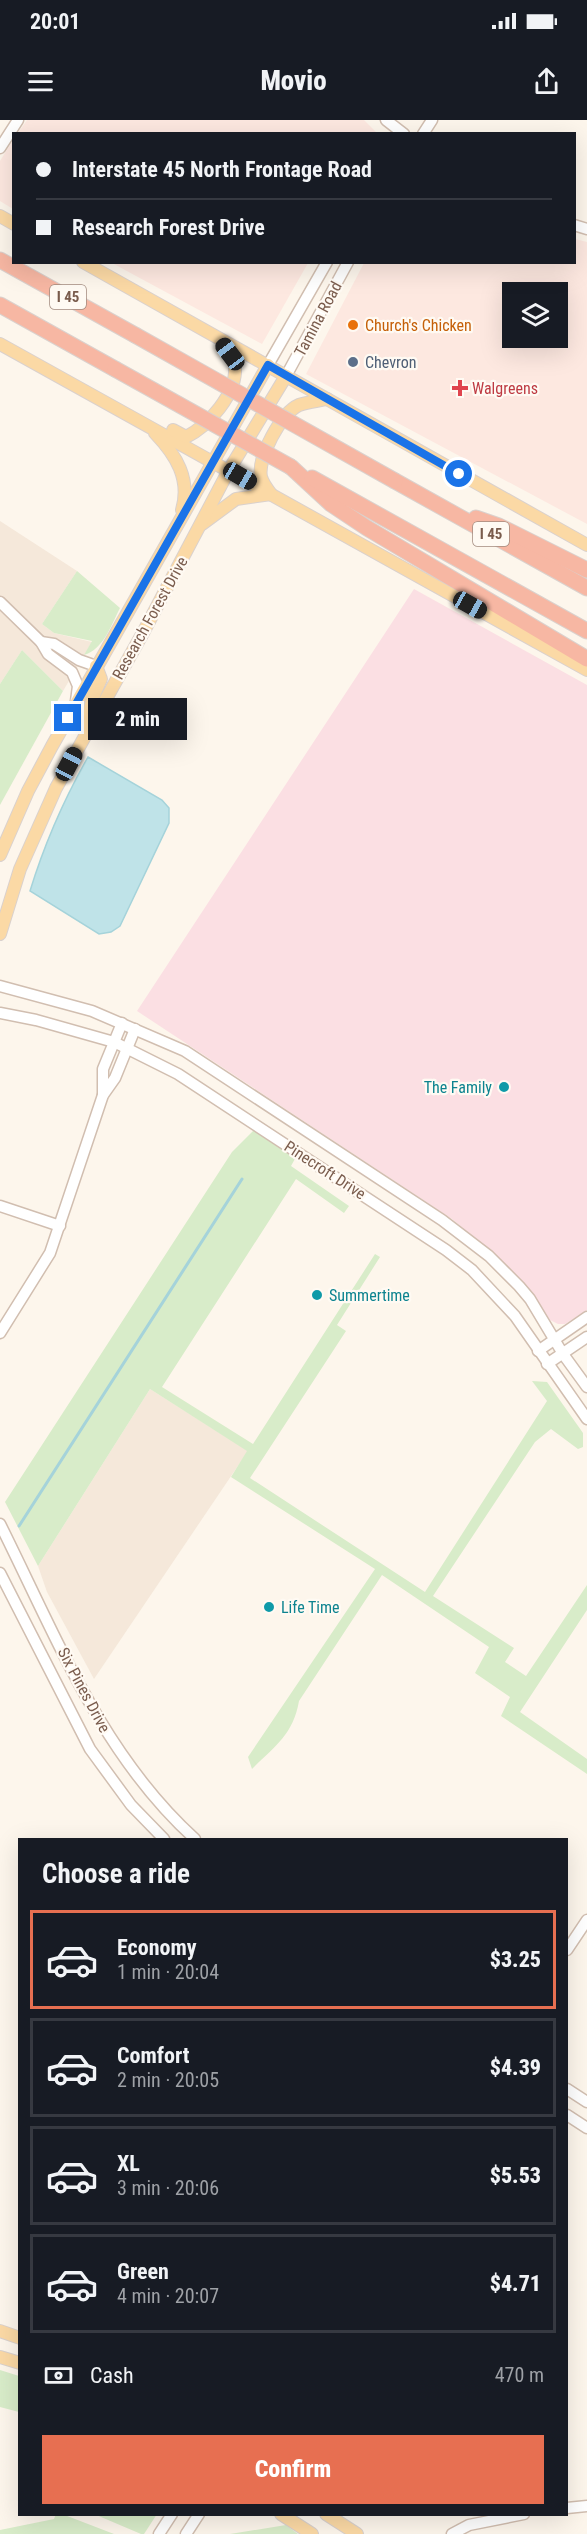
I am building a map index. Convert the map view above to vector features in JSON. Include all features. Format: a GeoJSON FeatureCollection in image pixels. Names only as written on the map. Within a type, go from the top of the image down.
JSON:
{"type":"FeatureCollection","features":[{"type":"Feature","properties":{"kind":"highway","name":"I 45"},"geometry":{"type":"LineString","coordinates":[[0,260],[587,588]]}},
{"type":"Feature","properties":{"kind":"highway","name":"I 45"},"geometry":{"type":"LineString","coordinates":[[0,305],[587,631]]}},
{"type":"Feature","properties":{"kind":"highway"},"geometry":{"type":"LineString","coordinates":[[291,467],[331,504],[367,528],[587,659]]}},
{"type":"Feature","properties":{"kind":"highway"},"geometry":{"type":"LineString","coordinates":[[443,507],[499,526],[587,570]]}},
{"type":"Feature","properties":{"kind":"main road"},"geometry":{"type":"LineString","coordinates":[[87,264],[587,545]]}},
{"type":"Feature","properties":{"kind":"main road"},"geometry":{"type":"LineString","coordinates":[[148,425],[157,421],[186,437],[199,431],[216,414],[227,394],[235,366],[230,354],[219,339]]}},
{"type":"Feature","properties":{"kind":"main road"},"geometry":{"type":"LineString","coordinates":[[0,344],[587,670]]}},
{"type":"Feature","properties":{"kind":"main road","name":"Research Forest Drive"},"geometry":{"type":"LineString","coordinates":[[0,855],[28,791],[96,666],[215,462],[268,365]]}},
{"type":"Feature","properties":{"kind":"main road","name":"Research Forest Drive"},"geometry":{"type":"LineString","coordinates":[[0,933],[20,869],[56,788],[144,631],[229,470],[286,376]]}},
{"type":"Feature","properties":{"kind":"main road"},"geometry":{"type":"LineString","coordinates":[[271,494],[261,475],[262,460],[281,423],[288,412],[299,405],[327,399]]}},
{"type":"Feature","properties":{"kind":"main road"},"geometry":{"type":"LineString","coordinates":[[148,425],[171,451],[183,472],[186,498],[177,527]]}},
{"type":"Feature","properties":{"kind":"main road"},"geometry":{"type":"LineString","coordinates":[[202,524],[236,499],[271,494]]}},
{"type":"Feature","properties":{"kind":"main road"},"geometry":{"type":"LineString","coordinates":[[85,733],[92,700],[101,679],[96,666]]}},
{"type":"Feature","properties":{"kind":"main road"},"geometry":{"type":"LineString","coordinates":[[0,2331],[18,2337]]}},
{"type":"Feature","properties":{"kind":"main road"},"geometry":{"type":"LineString","coordinates":[[0,2357],[18,2362]]}},
{"type":"Feature","properties":{"kind":"main road"},"geometry":{"type":"LineString","coordinates":[[284,2516],[312,2534]]}},
{"type":"Feature","properties":{"kind":"main road"},"geometry":{"type":"LineString","coordinates":[[329,2516],[357,2534]]}},
{"type":"Feature","properties":{"kind":"street"},"geometry":{"type":"LineString","coordinates":[[0,148],[18,120]]}},
{"type":"Feature","properties":{"kind":"street"},"geometry":{"type":"LineString","coordinates":[[386,120],[401,132]]}},
{"type":"Feature","properties":{"kind":"street","name":"Tamina Road"},"geometry":{"type":"LineString","coordinates":[[268,365],[326,264]]}},
{"type":"Feature","properties":{"kind":"street","name":"Tamina Road"},"geometry":{"type":"LineString","coordinates":[[286,376],[347,264]]}},
{"type":"Feature","properties":{"kind":"street"},"geometry":{"type":"LineString","coordinates":[[0,602],[41,642],[48,654],[72,672],[78,686],[76,704]]}},
{"type":"Feature","properties":{"kind":"street"},"geometry":{"type":"LineString","coordinates":[[41,642],[54,644],[79,660],[96,666]]}},
{"type":"Feature","properties":{"kind":"street","name":"Pinecroft Drive"},"geometry":{"type":"LineString","coordinates":[[0,986],[92,1011],[185,1052],[456,1230],[489,1256],[530,1299],[563,1354],[587,1387]]}},
{"type":"Feature","properties":{"kind":"street","name":"Pinecroft Drive"},"geometry":{"type":"LineString","coordinates":[[0,1013],[36,1020],[114,1042],[178,1074],[446,1250],[494,1292],[515,1316],[587,1419]]}},
{"type":"Feature","properties":{"kind":"street"},"geometry":{"type":"LineString","coordinates":[[103,1095],[103,1070],[122,1023]]}},
{"type":"Feature","properties":{"kind":"street"},"geometry":{"type":"LineString","coordinates":[[0,1333],[50,1253],[103,1095],[115,1078],[135,1029]]}},
{"type":"Feature","properties":{"kind":"street"},"geometry":{"type":"LineString","coordinates":[[0,1206],[60,1226]]}},
{"type":"Feature","properties":{"kind":"street"},"geometry":{"type":"LineString","coordinates":[[538,1351],[587,1317]]}},
{"type":"Feature","properties":{"kind":"street"},"geometry":{"type":"LineString","coordinates":[[547,1364],[587,1337]]}},
{"type":"Feature","properties":{"kind":"street","name":"Six Pines Drive"},"geometry":{"type":"LineString","coordinates":[[0,1524],[99,1721],[145,1788],[194,1838]]}},
{"type":"Feature","properties":{"kind":"street","name":"Six Pines Drive"},"geometry":{"type":"LineString","coordinates":[[0,1573],[81,1731],[118,1789],[163,1838]]}},
{"type":"Feature","properties":{"kind":"street"},"geometry":{"type":"LineString","coordinates":[[15,1602],[34,1593]]}},
{"type":"Feature","properties":{"kind":"street"},"geometry":{"type":"LineString","coordinates":[[81,1731],[99,1721]]}},
{"type":"Feature","properties":{"kind":"street"},"geometry":{"type":"LineString","coordinates":[[568,1948],[587,1920]]}},
{"type":"Feature","properties":{"kind":"street"},"geometry":{"type":"LineString","coordinates":[[568,2090],[587,2103]]}},
{"type":"Feature","properties":{"kind":"street"},"geometry":{"type":"LineString","coordinates":[[568,2116],[587,2128]]}},
{"type":"Feature","properties":{"kind":"street"},"geometry":{"type":"LineString","coordinates":[[568,2508],[587,2506]]}},
{"type":"Feature","properties":{"kind":"street"},"geometry":{"type":"LineString","coordinates":[[159,2534],[171,2516]]}},
{"type":"Feature","properties":{"kind":"street"},"geometry":{"type":"LineString","coordinates":[[186,2534],[199,2516]]}},
{"type":"Feature","properties":{"kind":"street"},"geometry":{"type":"LineString","coordinates":[[452,2534],[469,2524],[513,2516]]}},
{"type":"Feature","properties":{"kind":"shaded area"},"geometry":{"type":"Polygon","coordinates":[[[27,120],[364,120],[376,132],[19,132],[27,120]]]}},
{"type":"Feature","properties":{"kind":"shaded area"},"geometry":{"type":"Polygon","coordinates":[[[12,142],[12,208],[0,201],[0,161],[12,142]]]}},
{"type":"Feature","properties":{"kind":"shaded area"},"geometry":{"type":"Polygon","coordinates":[[[576,239],[587,242],[587,524],[306,374],[363,264],[576,264],[576,239]]]}},
{"type":"Feature","properties":{"kind":"shaded area"},"geometry":{"type":"Polygon","coordinates":[[[114,264],[307,264],[262,344],[114,264]]]}},
{"type":"Feature","properties":{"kind":"shaded area"},"geometry":{"type":"Polygon","coordinates":[[[0,521],[77,571],[42,624],[54,633],[92,642],[63,691],[22,650],[0,684],[0,521]]]}},
{"type":"Feature","properties":{"kind":"shaded area"},"geometry":{"type":"Polygon","coordinates":[[[414,589],[587,685],[587,1310],[565,1324],[558,1324],[550,1320],[534,1296],[506,1264],[452,1219],[137,1011],[414,589]]]}},
{"type":"Feature","properties":{"kind":"shaded area"},"geometry":{"type":"Polygon","coordinates":[[[150,1389],[248,1451],[94,1679],[47,1592],[38,1566],[150,1389]]]}},
{"type":"Feature","properties":{"kind":"green space"},"geometry":{"type":"Polygon","coordinates":[[[77,571],[120,608],[102,642],[97,648],[84,655],[92,641],[54,633],[42,624],[77,571]]]}},
{"type":"Feature","properties":{"kind":"green space"},"geometry":{"type":"Polygon","coordinates":[[[22,650],[63,691],[0,805],[0,684],[22,650]]]}},
{"type":"Feature","properties":{"kind":"green space"},"geometry":{"type":"Polygon","coordinates":[[[254,1130],[296,1157],[291,1166],[349,1206],[344,1213],[296,1179],[162,1387],[253,1444],[375,1254],[380,1257],[337,1325],[346,1331],[250,1478],[425,1592],[547,1401],[532,1381],[547,1382],[583,1433],[583,1447],[578,1449],[551,1429],[535,1442],[433,1596],[514,1648],[505,1662],[526,1676],[587,1585],[587,1610],[520,1712],[587,1759],[587,1774],[501,1716],[510,1697],[475,1673],[489,1647],[382,1575],[299,1701],[288,1731],[252,1769],[248,1757],[375,1569],[231,1477],[247,1451],[150,1389],[38,1566],[5,1502],[232,1152],[254,1130]]]}},
{"type":"Feature","properties":{"kind":"green space"},"geometry":{"type":"Polygon","coordinates":[[[0,2370],[18,2376],[18,2412],[0,2407],[0,2370]]]}},
{"type":"Feature","properties":{"kind":"green space"},"geometry":{"type":"Polygon","coordinates":[[[55,2516],[67,2516],[114,2534],[0,2534],[0,2530],[54,2519],[55,2516]]]}},
{"type":"Feature","properties":{"kind":"green space"},"geometry":{"type":"Polygon","coordinates":[[[99,2516],[156,2516],[144,2534],[99,2516]]]}},
{"type":"Feature","properties":{"kind":"green space"},"geometry":{"type":"Polygon","coordinates":[[[286,2525],[298,2534],[230,2534],[286,2525]]]}},
{"type":"Feature","properties":{"kind":"water"},"geometry":{"type":"Polygon","coordinates":[[[88,757],[162,800],[169,808],[169,823],[120,926],[111,932],[99,934],[30,891],[55,822],[88,757]]]}},
{"type":"Feature","properties":{"kind":"waterway"},"geometry":{"type":"LineString","coordinates":[[19,1526],[242,1179]]}},
{"type":"Feature","properties":{"kind":"place","name":"Church's Chicken"},"geometry":{"type":"Point","coordinates":[353,325]}},
{"type":"Feature","properties":{"kind":"place","name":"Chevron"},"geometry":{"type":"Point","coordinates":[353,362]}},
{"type":"Feature","properties":{"kind":"place","name":"Walgreens"},"geometry":{"type":"Point","coordinates":[460,388]}},
{"type":"Feature","properties":{"kind":"place","name":"The Family"},"geometry":{"type":"Point","coordinates":[504,1087]}},
{"type":"Feature","properties":{"kind":"place","name":"Summertime"},"geometry":{"type":"Point","coordinates":[317,1295]}},
{"type":"Feature","properties":{"kind":"place","name":"Life Time"},"geometry":{"type":"Point","coordinates":[269,1607]}},
{"type":"Feature","properties":{"kind":"route"},"geometry":{"type":"LineString","coordinates":[[68,718],[268,365],[459,474]]}}]}
